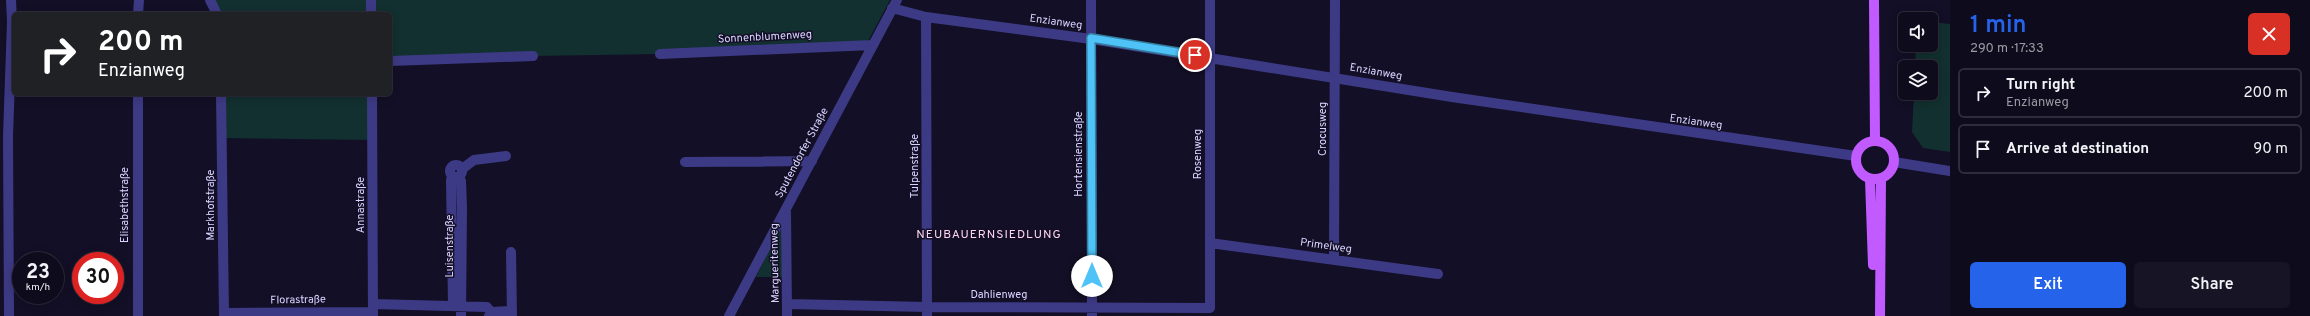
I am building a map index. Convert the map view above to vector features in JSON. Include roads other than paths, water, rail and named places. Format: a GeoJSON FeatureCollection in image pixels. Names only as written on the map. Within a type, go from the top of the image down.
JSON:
{"type":"FeatureCollection","features":[{"type":"Feature","properties":{"kind":"main road"},"geometry":{"type":"LineString","coordinates":[[1874,0],[1875,141]]}},
{"type":"Feature","properties":{"kind":"main road"},"geometry":{"type":"LineString","coordinates":[[1875,141],[1889,147],[1894,162],[1890,172],[1881,178],[1870,179],[1860,172],[1857,167],[1856,156],[1863,145],[1875,141]]}},
{"type":"Feature","properties":{"kind":"main road"},"geometry":{"type":"LineString","coordinates":[[1880,316],[1881,178]]}},
{"type":"Feature","properties":{"kind":"main road"},"geometry":{"type":"LineString","coordinates":[[1870,179],[1873,316]]}},
{"type":"Feature","properties":{"kind":"street"},"geometry":{"type":"LineString","coordinates":[[11,0],[12,12]]}},
{"type":"Feature","properties":{"kind":"street"},"geometry":{"type":"LineString","coordinates":[[138,12],[139,0]]}},
{"type":"Feature","properties":{"kind":"street"},"geometry":{"type":"LineString","coordinates":[[210,0],[216,12]]}},
{"type":"Feature","properties":{"kind":"street"},"geometry":{"type":"LineString","coordinates":[[371,0],[371,12]]}},
{"type":"Feature","properties":{"kind":"street","name":"Hortensienstraße"},"geometry":{"type":"LineString","coordinates":[[1091,0],[1092,312]]}},
{"type":"Feature","properties":{"kind":"street","name":"Rosenweg"},"geometry":{"type":"LineString","coordinates":[[1210,0],[1210,308]]}},
{"type":"Feature","properties":{"kind":"street","name":"Crocusweg"},"geometry":{"type":"LineString","coordinates":[[1334,258],[1335,0]]}},
{"type":"Feature","properties":{"kind":"street","name":"Enzianweg"},"geometry":{"type":"LineString","coordinates":[[894,4],[926,17],[1091,38],[1335,77],[1452,98],[1856,156]]}},
{"type":"Feature","properties":{"kind":"street","name":"Sputendorfer Straße"},"geometry":{"type":"LineString","coordinates":[[729,316],[894,4]]}},
{"type":"Feature","properties":{"kind":"street","name":"Tulpenstraße"},"geometry":{"type":"LineString","coordinates":[[926,17],[927,311]]}},
{"type":"Feature","properties":{"kind":"street"},"geometry":{"type":"LineString","coordinates":[[9,316],[8,144],[12,42]]}},
{"type":"Feature","properties":{"kind":"street","name":"Sonnenblumenweg"},"geometry":{"type":"LineString","coordinates":[[660,54],[872,45]]}},
{"type":"Feature","properties":{"kind":"street"},"geometry":{"type":"LineString","coordinates":[[392,61],[533,56]]}},
{"type":"Feature","properties":{"kind":"street","name":"Elisabethstraße"},"geometry":{"type":"LineString","coordinates":[[138,96],[138,316]]}},
{"type":"Feature","properties":{"kind":"street","name":"Markhofstraße"},"geometry":{"type":"LineString","coordinates":[[221,96],[224,315]]}},
{"type":"Feature","properties":{"kind":"street","name":"Annastraße"},"geometry":{"type":"LineString","coordinates":[[372,96],[373,310]]}},
{"type":"Feature","properties":{"kind":"street","name":"Luisenstraße"},"geometry":{"type":"LineString","coordinates":[[461,316],[457,305],[462,181],[458,174],[474,160],[506,156]]}},
{"type":"Feature","properties":{"kind":"street"},"geometry":{"type":"LineString","coordinates":[[685,162],[812,161]]}},
{"type":"Feature","properties":{"kind":"street"},"geometry":{"type":"LineString","coordinates":[[1894,162],[1950,171]]}},
{"type":"Feature","properties":{"kind":"street","name":"Margueritenweg"},"geometry":{"type":"LineString","coordinates":[[786,210],[787,316]]}},
{"type":"Feature","properties":{"kind":"street","name":"Primelweg"},"geometry":{"type":"LineString","coordinates":[[1210,243],[1334,258],[1438,274]]}},
{"type":"Feature","properties":{"kind":"street","name":"Florastraße"},"geometry":{"type":"LineString","coordinates":[[224,315],[373,310],[457,305],[487,307],[490,314],[512,314],[511,252]]}},
{"type":"Feature","properties":{"kind":"street","name":"Dahlienweg"},"geometry":{"type":"LineString","coordinates":[[787,304],[927,311],[1092,312],[1210,308]]}},
{"type":"Feature","properties":{"kind":"district","name":"NEUBAUERNSIEDLUNG"},"geometry":{"type":"Point","coordinates":[989,235]}}]}
